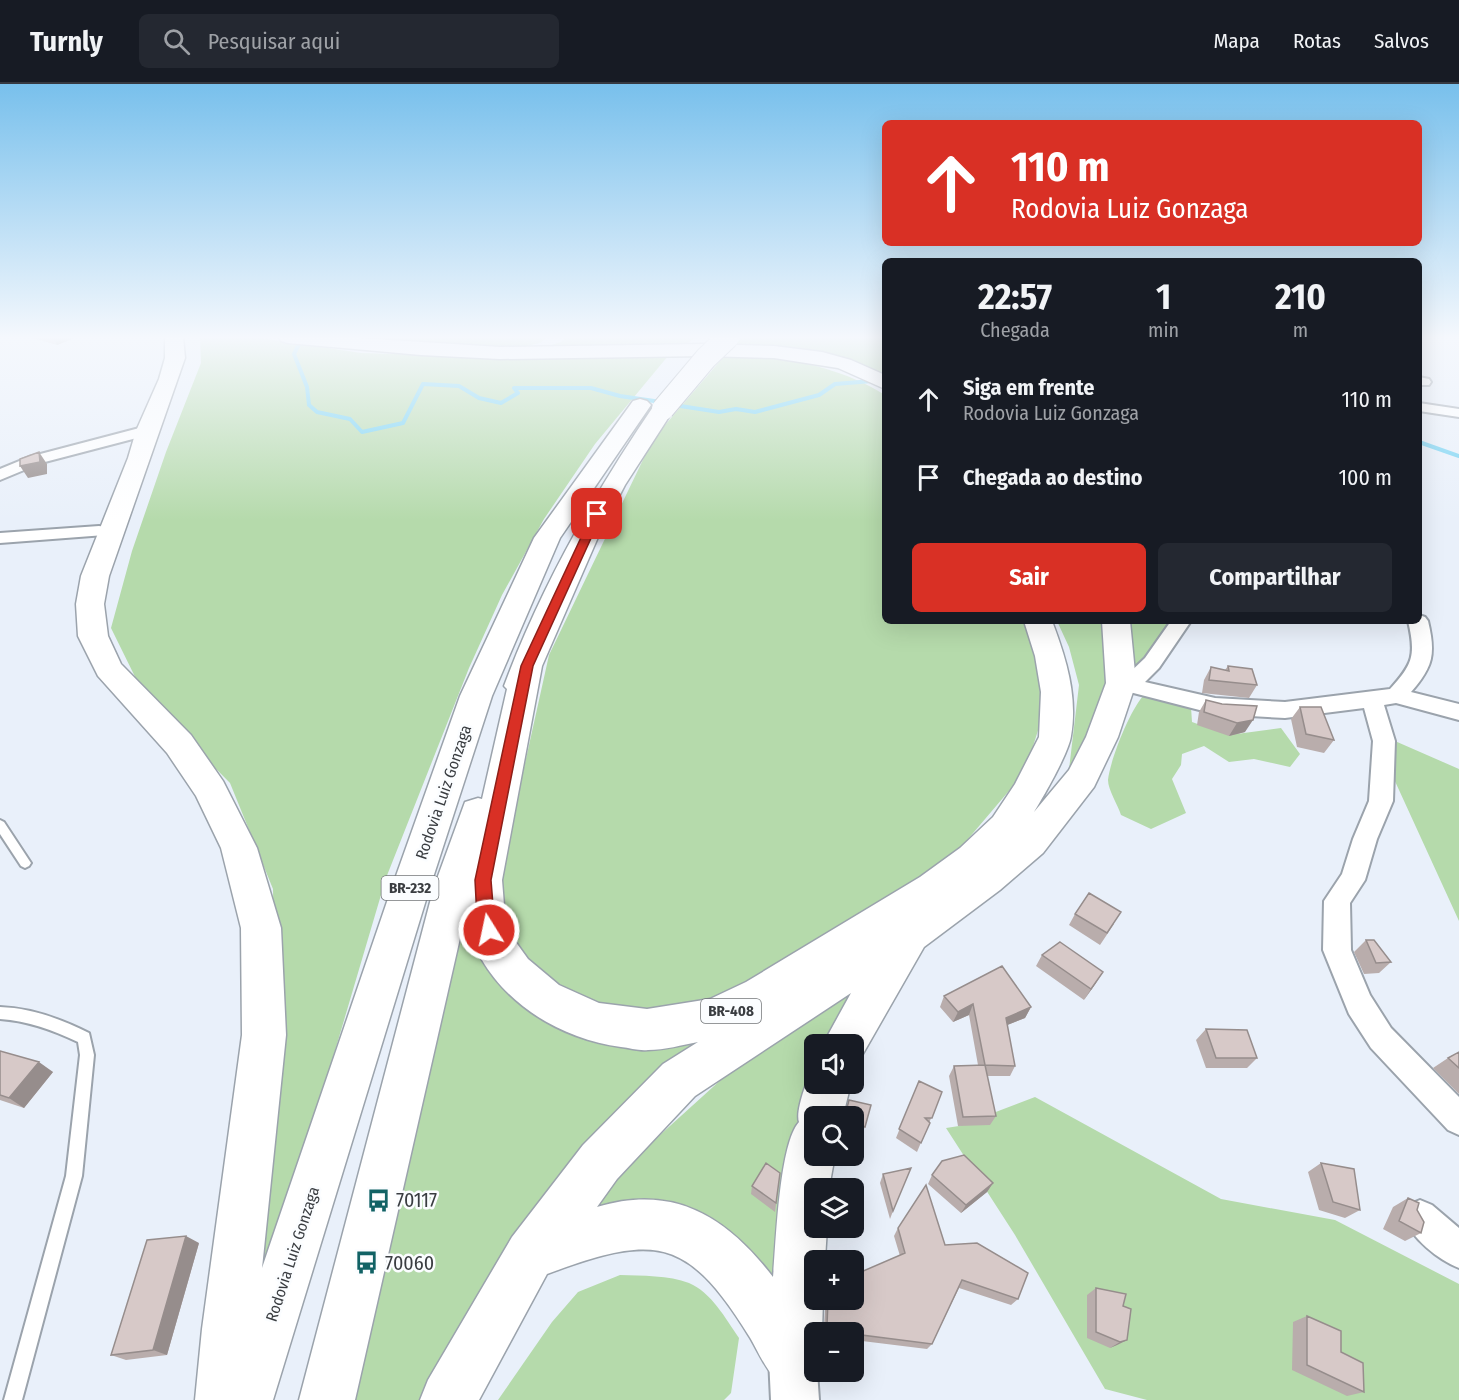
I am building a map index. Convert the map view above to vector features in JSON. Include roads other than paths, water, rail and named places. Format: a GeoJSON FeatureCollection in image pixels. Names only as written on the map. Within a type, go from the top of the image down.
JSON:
{"type":"FeatureCollection","features":[{"type":"Feature","properties":{"kind":"highway"},"geometry":{"type":"LineString","coordinates":[[161,398],[95,576],[90,604],[93,636],[109,669],[179,744],[211,790],[239,848],[261,928],[264,1035],[229,1329],[223,1400]]}},
{"type":"Feature","properties":{"kind":"highway","name":"Rodovia Luiz Gonzaga"},"geometry":{"type":"LineString","coordinates":[[245,1400],[410,890],[476,696],[520,594],[548,538],[597,462],[655,398]]}},
{"type":"Feature","properties":{"kind":"highway","name":"Rodovia Luiz Gonzaga"},"geometry":{"type":"LineString","coordinates":[[327,1400],[453,887],[527,666],[586,535],[613,485],[652,401]]}},
{"type":"Feature","properties":{"kind":"highway","name":"BR-408"},"geometry":{"type":"LineString","coordinates":[[527,666],[483,880],[485,918],[494,942],[513,972],[544,999],[596,1023],[647,1030],[714,1019],[761,996],[933,888],[973,859],[1006,827],[1029,791],[1055,737],[1057,692],[1050,656],[1039,624]]}},
{"type":"Feature","properties":{"kind":"highway","name":"BR-408"},"geometry":{"type":"LineString","coordinates":[[448,1400],[530,1255],[600,1162],[680,1080],[784,1011],[912,933],[987,879],[1037,835],[1082,778],[1125,684],[1116,624]]}},
{"type":"Feature","properties":{"kind":"highway"},"geometry":{"type":"LineString","coordinates":[[851,1034],[867,1004],[912,933]]}},
{"type":"Feature","properties":{"kind":"highway"},"geometry":{"type":"LineString","coordinates":[[794,1379],[805,1185],[809,1166]]}},
{"type":"Feature","properties":{"kind":"highway"},"geometry":{"type":"LineString","coordinates":[[530,1255],[608,1228],[652,1222],[680,1230],[714,1250],[754,1296],[794,1379]]}},
{"type":"Feature","properties":{"kind":"street"},"geometry":{"type":"LineString","coordinates":[[1422,407],[1459,413]]}},
{"type":"Feature","properties":{"kind":"street"},"geometry":{"type":"LineString","coordinates":[[0,475],[35,460],[147,431]]}},
{"type":"Feature","properties":{"kind":"street"},"geometry":{"type":"LineString","coordinates":[[0,538],[99,531]]}},
{"type":"Feature","properties":{"kind":"street"},"geometry":{"type":"LineString","coordinates":[[1125,684],[1152,663],[1178,624]]}},
{"type":"Feature","properties":{"kind":"street"},"geometry":{"type":"LineString","coordinates":[[1384,698],[1420,670],[1425,645],[1419,624]]}},
{"type":"Feature","properties":{"kind":"street"},"geometry":{"type":"LineString","coordinates":[[1125,684],[1215,706],[1285,710],[1384,698],[1459,712]]}},
{"type":"Feature","properties":{"kind":"street"},"geometry":{"type":"LineString","coordinates":[[1384,698],[1381,801],[1365,839],[1356,871],[1337,901],[1337,950],[1359,1004],[1381,1038],[1459,1119]]}},
{"type":"Feature","properties":{"kind":"street"},"geometry":{"type":"LineString","coordinates":[[1420,1217],[1459,1251]]}},
{"type":"Feature","properties":{"kind":"lane"},"geometry":{"type":"LineString","coordinates":[[0,825],[25,863]]}},
{"type":"Feature","properties":{"kind":"lane"},"geometry":{"type":"LineString","coordinates":[[0,1013],[15,1013],[69,1030],[84,1038],[87,1055],[74,1176],[13,1400]]}},
{"type":"Feature","properties":{"kind":"waterway"},"geometry":{"type":"LineString","coordinates":[[308,398],[309,405],[317,412],[350,419],[362,432],[403,423],[416,398]]}},
{"type":"Feature","properties":{"kind":"waterway"},"geometry":{"type":"LineString","coordinates":[[481,398],[501,403],[509,398]]}},
{"type":"Feature","properties":{"kind":"waterway"},"geometry":{"type":"LineString","coordinates":[[636,398],[661,402]]}},
{"type":"Feature","properties":{"kind":"waterway"},"geometry":{"type":"LineString","coordinates":[[674,405],[719,412],[736,409],[755,412],[806,398]]}},
{"type":"Feature","properties":{"kind":"waterway"},"geometry":{"type":"LineString","coordinates":[[1422,443],[1459,456]]}},
{"type":"Feature","properties":{"kind":"place","name":"70117"},"geometry":{"type":"Point","coordinates":[378,1200]}},
{"type":"Feature","properties":{"kind":"place","name":"70060"},"geometry":{"type":"Point","coordinates":[367,1263]}}]}
